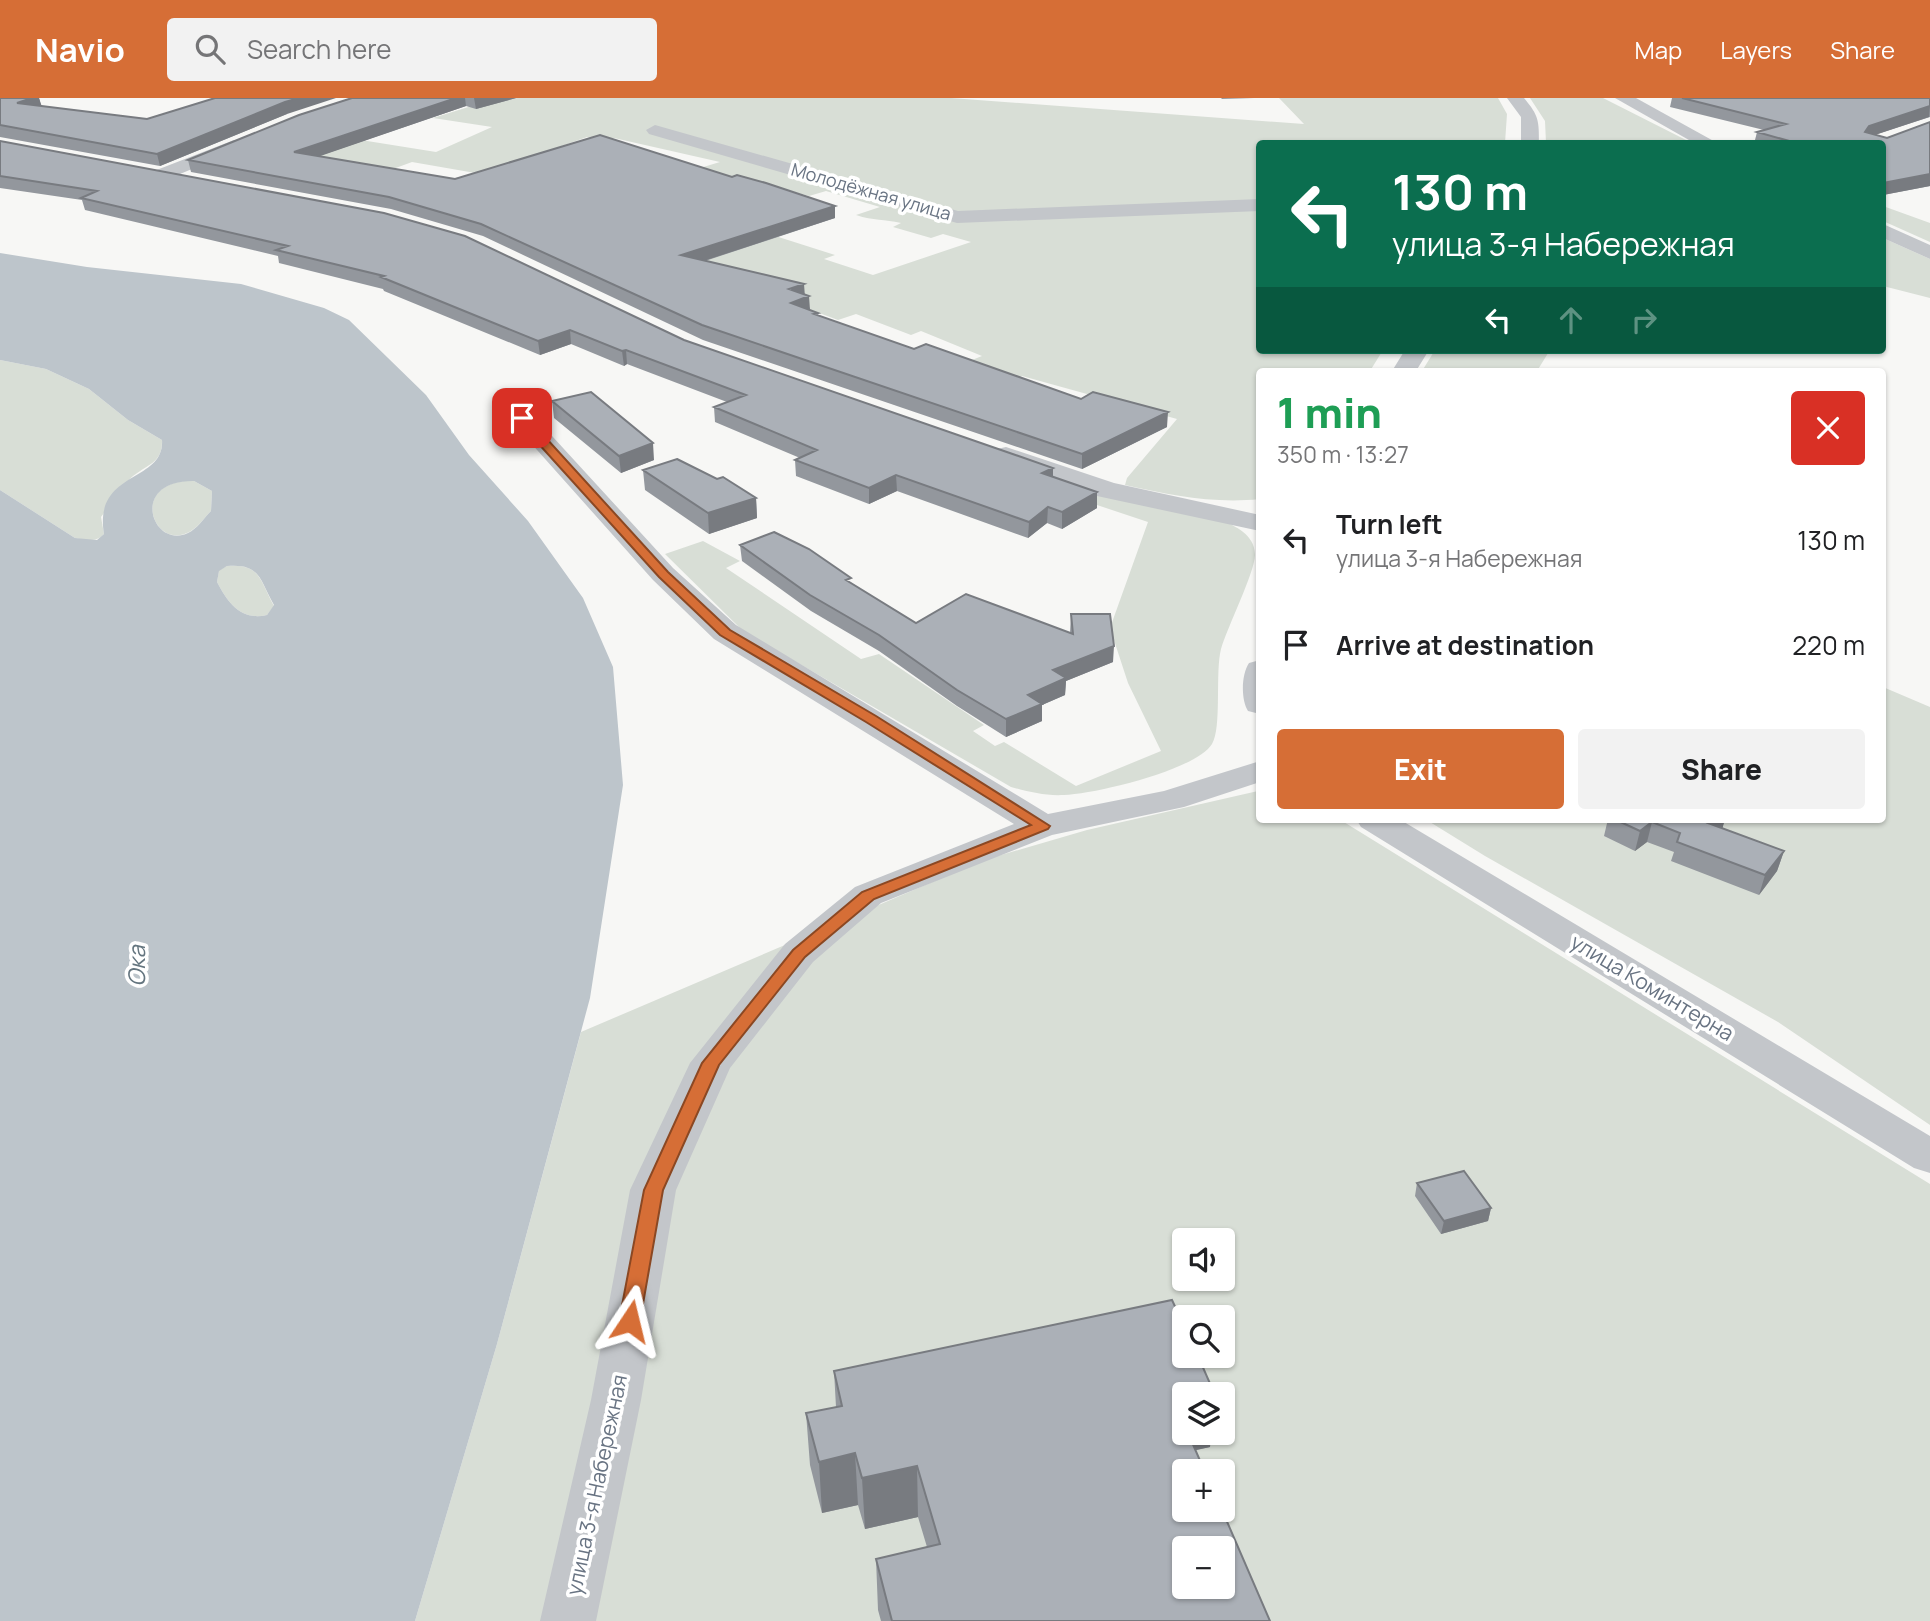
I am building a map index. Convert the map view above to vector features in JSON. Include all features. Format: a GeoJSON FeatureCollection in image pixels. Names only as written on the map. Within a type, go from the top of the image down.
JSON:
{"type":"FeatureCollection","features":[{"type":"Feature","properties":{"kind":"street"},"geometry":{"type":"LineString","coordinates":[[1515,98],[1530,117],[1530,140]]}},
{"type":"Feature","properties":{"kind":"street"},"geometry":{"type":"LineString","coordinates":[[1628,101],[1651,98]]}},
{"type":"Feature","properties":{"kind":"street"},"geometry":{"type":"LineString","coordinates":[[1628,101],[1702,140]]}},
{"type":"Feature","properties":{"kind":"street","name":"Молодёжная улица"},"geometry":{"type":"LineString","coordinates":[[654,130],[957,217],[1256,205]]}},
{"type":"Feature","properties":{"kind":"street"},"geometry":{"type":"LineString","coordinates":[[160,175],[249,138]]}},
{"type":"Feature","properties":{"kind":"street"},"geometry":{"type":"LineString","coordinates":[[134,170],[206,184]]}},
{"type":"Feature","properties":{"kind":"street"},"geometry":{"type":"LineString","coordinates":[[1886,231],[1930,253]]}},
{"type":"Feature","properties":{"kind":"street"},"geometry":{"type":"LineString","coordinates":[[522,418],[663,574],[725,632],[1042,826]]}},
{"type":"Feature","properties":{"kind":"street"},"geometry":{"type":"LineString","coordinates":[[980,446],[1107,490],[1256,522]]}},
{"type":"Feature","properties":{"kind":"street","name":"улица 3-я Набережная"},"geometry":{"type":"LineString","coordinates":[[568,1621],[616,1400],[653,1190],[711,1063],[799,953],[868,895],[1042,826],[1172,800],[1256,772]]}},
{"type":"Feature","properties":{"kind":"street","name":"улица Коминтерна"},"geometry":{"type":"LineString","coordinates":[[1381,823],[1930,1157]]}},
{"type":"Feature","properties":{"kind":"shaded area"},"geometry":{"type":"Polygon","coordinates":[[[509,98],[951,98],[1304,124],[1279,98],[1498,98],[1507,114],[1505,140],[1256,140],[1256,354],[1381,354],[1372,368],[1256,368],[1256,499],[1243,500],[1175,495],[1125,485],[1127,478],[1177,419],[1022,376],[1006,384],[957,366],[982,356],[921,331],[911,335],[856,314],[838,320],[795,304],[722,294],[481,174],[412,162],[393,169],[308,156],[336,136],[436,152],[492,127],[433,118],[494,99],[509,98]],[[587,137],[511,164],[613,194],[720,162],[614,138],[606,141],[587,137]],[[780,188],[678,205],[835,255],[824,259],[873,275],[971,242],[943,234],[931,238],[893,227],[901,223],[856,215],[880,207],[826,191],[809,196],[780,188]]]}},
{"type":"Feature","properties":{"kind":"shaded area"},"geometry":{"type":"Polygon","coordinates":[[[1530,98],[1603,98],[1686,140],[1546,140],[1545,121],[1530,98]]]}},
{"type":"Feature","properties":{"kind":"shaded area"},"geometry":{"type":"Polygon","coordinates":[[[1886,207],[1930,223],[1930,242],[1886,222],[1886,207]]]}},
{"type":"Feature","properties":{"kind":"shaded area"},"geometry":{"type":"Polygon","coordinates":[[[1886,239],[1930,259],[1930,298],[1886,287],[1886,239]]]}},
{"type":"Feature","properties":{"kind":"shaded area"},"geometry":{"type":"Polygon","coordinates":[[[1433,354],[1548,354],[1539,368],[1424,368],[1433,354]]]}},
{"type":"Feature","properties":{"kind":"shaded area"},"geometry":{"type":"Polygon","coordinates":[[[0,360],[46,369],[89,389],[128,420],[162,440],[159,455],[128,481],[101,517],[104,534],[98,539],[75,538],[0,490],[0,360]]]}},
{"type":"Feature","properties":{"kind":"shaded area"},"geometry":{"type":"Polygon","coordinates":[[[986,468],[1220,519],[1248,536],[1254,547],[1254,562],[1221,649],[1217,726],[1212,744],[1202,754],[1144,779],[1079,794],[1037,793],[1011,787],[743,631],[665,554],[703,541],[740,561],[726,568],[861,659],[879,654],[984,725],[973,731],[995,746],[1004,742],[1076,786],[1161,751],[1128,683],[1110,628],[1148,522],[986,468]]]}},
{"type":"Feature","properties":{"kind":"shaded area"},"geometry":{"type":"Polygon","coordinates":[[[194,481],[212,491],[211,511],[191,531],[175,535],[165,532],[158,525],[153,515],[153,504],[157,494],[167,486],[194,481]]]}},
{"type":"Feature","properties":{"kind":"shaded area"},"geometry":{"type":"Polygon","coordinates":[[[227,566],[247,567],[258,575],[274,606],[267,615],[243,613],[226,597],[217,582],[219,570],[227,566]]]}},
{"type":"Feature","properties":{"kind":"shaded area"},"geometry":{"type":"Polygon","coordinates":[[[1886,688],[1930,707],[1930,1125],[1778,1022],[1431,823],[1886,823],[1886,688]]]}},
{"type":"Feature","properties":{"kind":"shaded area"},"geometry":{"type":"Polygon","coordinates":[[[1256,791],[1256,823],[1345,823],[1930,1184],[1930,1621],[415,1621],[497,1344],[581,1032],[984,860],[1087,830],[1256,791]]]}},
{"type":"Feature","properties":{"kind":"water","name":"Ока"},"geometry":{"type":"Polygon","coordinates":[[[0,253],[87,267],[241,284],[324,308],[349,320],[426,395],[469,455],[528,521],[583,598],[613,667],[623,785],[590,998],[497,1344],[415,1621],[0,1621],[0,490],[75,538],[97,540],[104,534],[103,513],[109,498],[118,487],[153,464],[160,454],[162,440],[128,420],[89,389],[46,369],[0,360],[0,253]],[[194,481],[173,484],[160,491],[154,501],[153,513],[164,532],[175,536],[188,533],[211,511],[212,491],[194,481]],[[227,566],[219,571],[217,582],[226,597],[243,613],[267,615],[274,605],[258,575],[247,567],[227,566]]]}},
{"type":"Feature","properties":{"kind":"building"},"geometry":{"type":"Polygon","coordinates":[[[0,98],[32,98],[17,103],[147,119],[215,98],[299,98],[157,154],[0,125],[0,98]]]}},
{"type":"Feature","properties":{"kind":"building"},"geometry":{"type":"Polygon","coordinates":[[[352,98],[456,98],[294,152],[455,179],[600,135],[732,177],[737,175],[766,183],[835,206],[681,255],[804,284],[789,289],[809,296],[791,303],[818,313],[814,314],[914,349],[926,344],[1081,399],[1093,392],[1168,412],[1082,454],[702,325],[481,224],[389,197],[188,160],[299,115],[352,98]]]}},
{"type":"Feature","properties":{"kind":"building"},"geometry":{"type":"Polygon","coordinates":[[[1682,98],[1930,98],[1930,106],[1869,126],[1865,132],[1887,138],[1930,122],[1930,174],[1886,182],[1886,140],[1786,140],[1757,132],[1786,124],[1682,98]]]}},
{"type":"Feature","properties":{"kind":"building"},"geometry":{"type":"Polygon","coordinates":[[[0,141],[384,213],[465,236],[684,340],[1053,468],[1042,473],[1097,492],[1062,512],[1048,507],[1029,522],[896,475],[869,488],[795,460],[817,450],[714,407],[746,395],[570,330],[538,341],[381,277],[384,276],[276,250],[288,246],[81,198],[97,191],[0,176],[0,141]]]}},
{"type":"Feature","properties":{"kind":"building"},"geometry":{"type":"Polygon","coordinates":[[[591,392],[653,443],[619,456],[552,401],[591,392]]]}},
{"type":"Feature","properties":{"kind":"building"},"geometry":{"type":"Polygon","coordinates":[[[677,459],[717,479],[723,477],[756,498],[708,513],[643,470],[677,459]]]}},
{"type":"Feature","properties":{"kind":"building"},"geometry":{"type":"Polygon","coordinates":[[[774,532],[809,549],[851,578],[846,580],[916,623],[966,594],[1073,634],[1071,614],[1110,614],[1114,646],[1053,670],[1066,678],[1028,695],[1042,704],[1006,719],[957,690],[879,635],[810,595],[740,545],[774,532]]]}},
{"type":"Feature","properties":{"kind":"building"},"geometry":{"type":"Polygon","coordinates":[[[1623,823],[1651,823],[1640,831],[1623,823]]]}},
{"type":"Feature","properties":{"kind":"building"},"geometry":{"type":"Polygon","coordinates":[[[1655,823],[1708,823],[1784,851],[1765,875],[1677,842],[1680,833],[1655,823]]]}},
{"type":"Feature","properties":{"kind":"building"},"geometry":{"type":"Polygon","coordinates":[[[1464,1171],[1491,1208],[1444,1221],[1417,1183],[1464,1171]]]}},
{"type":"Feature","properties":{"kind":"building"},"geometry":{"type":"Polygon","coordinates":[[[1172,1300],[1174,1305],[1172,1305],[1172,1368],[1203,1368],[1209,1382],[1172,1382],[1172,1445],[1193,1445],[1199,1459],[1172,1459],[1172,1522],[1227,1522],[1233,1536],[1172,1536],[1172,1599],[1235,1599],[1235,1540],[1270,1621],[892,1621],[876,1559],[940,1544],[917,1466],[862,1478],[855,1453],[819,1462],[806,1413],[842,1406],[834,1371],[1172,1300]]]}},
{"type":"Feature","properties":{"kind":"route"},"geometry":{"type":"LineString","coordinates":[[522,418],[663,574],[725,632],[1042,826],[868,895],[799,953],[711,1063],[653,1190],[630,1321]]}}]}
